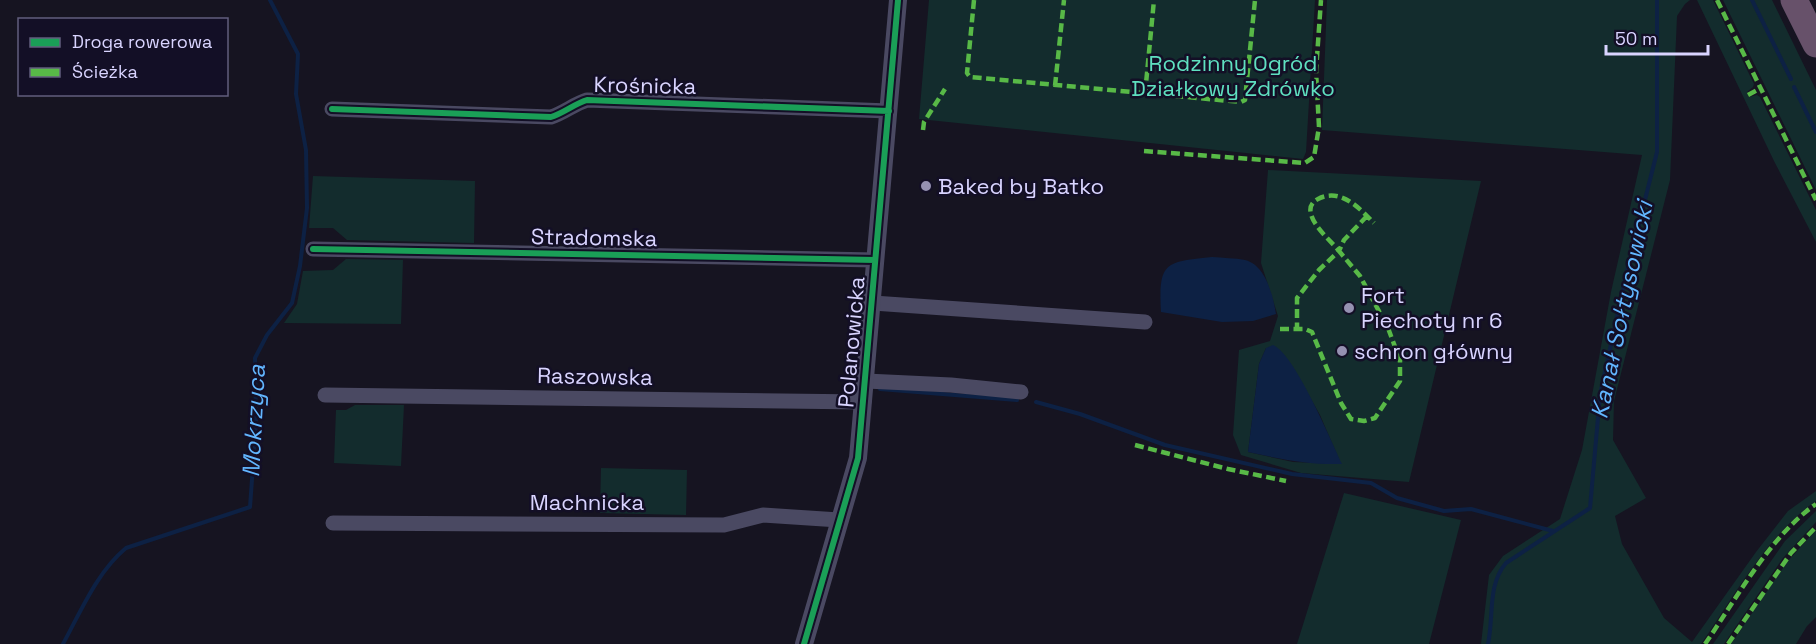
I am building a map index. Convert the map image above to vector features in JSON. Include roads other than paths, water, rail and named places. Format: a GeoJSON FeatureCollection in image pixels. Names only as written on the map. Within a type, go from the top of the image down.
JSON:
{"type":"FeatureCollection","features":[{"type":"Feature","properties":{"kind":"highway"},"geometry":{"type":"LineString","coordinates":[[1794,0],[1816,44]]}},
{"type":"Feature","properties":{"kind":"street","name":"Polanowicka"},"geometry":{"type":"LineString","coordinates":[[804,644],[858,458],[898,0]]}},
{"type":"Feature","properties":{"kind":"street","name":"Krośnicka"},"geometry":{"type":"LineString","coordinates":[[332,109],[551,117],[562,114],[576,103],[587,100],[889,111]]}},
{"type":"Feature","properties":{"kind":"street","name":"Stradomska"},"geometry":{"type":"LineString","coordinates":[[312,249],[875,260]]}},
{"type":"Feature","properties":{"kind":"street"},"geometry":{"type":"LineString","coordinates":[[873,303],[1145,321]]}},
{"type":"Feature","properties":{"kind":"street"},"geometry":{"type":"LineString","coordinates":[[866,381],[951,385],[1021,392]]}},
{"type":"Feature","properties":{"kind":"street","name":"Raszowska"},"geometry":{"type":"LineString","coordinates":[[325,395],[864,402]]}},
{"type":"Feature","properties":{"kind":"street","name":"Machnicka"},"geometry":{"type":"LineString","coordinates":[[333,523],[724,525],[763,515],[839,520]]}},
{"type":"Feature","properties":{"kind":"water"},"geometry":{"type":"Polygon","coordinates":[[[1212,257],[1245,260],[1258,268],[1267,282],[1276,314],[1253,321],[1222,322],[1161,312],[1161,283],[1168,267],[1175,263],[1212,257]]]}},
{"type":"Feature","properties":{"kind":"water"},"geometry":{"type":"Polygon","coordinates":[[[1273,345],[1282,351],[1301,380],[1342,464],[1306,462],[1248,452],[1259,364],[1266,348],[1273,345]]]}},
{"type":"Feature","properties":{"kind":"waterway","name":"Mokrzyca"},"geometry":{"type":"LineString","coordinates":[[63,644],[98,580],[106,568],[126,548],[250,507],[256,424],[255,358],[267,335],[292,303],[300,266],[307,208],[306,150],[296,94],[298,54],[270,0]]}},
{"type":"Feature","properties":{"kind":"waterway","name":"Kanał Sołtysowicki"},"geometry":{"type":"LineString","coordinates":[[1488,644],[1496,581],[1506,563],[1590,508],[1600,395],[1627,271],[1657,152],[1657,0]]}},
{"type":"Feature","properties":{"kind":"waterway"},"geometry":{"type":"LineString","coordinates":[[1752,0],[1791,79]]}},
{"type":"Feature","properties":{"kind":"waterway"},"geometry":{"type":"LineString","coordinates":[[1794,87],[1816,132]]}},
{"type":"Feature","properties":{"kind":"waterway"},"geometry":{"type":"LineString","coordinates":[[880,389],[1017,400]]}},
{"type":"Feature","properties":{"kind":"waterway"},"geometry":{"type":"LineString","coordinates":[[1036,402],[1080,414],[1165,445],[1292,474],[1371,483],[1397,498],[1444,511],[1471,509],[1553,531]]}},
{"type":"Feature","properties":{"kind":"place","name":"Baked by Batko"},"geometry":{"type":"Point","coordinates":[926,186]}},
{"type":"Feature","properties":{"kind":"place","name":"Fort Piechoty nr 6"},"geometry":{"type":"Point","coordinates":[1349,308]}},
{"type":"Feature","properties":{"kind":"place","name":"schron główny"},"geometry":{"type":"Point","coordinates":[1342,351]}},
{"type":"Feature","properties":{"kind":"park label","name":"Rodzinny Ogród Działkowy Zdrówko"},"geometry":{"type":"Point","coordinates":[1233,76]}}]}
